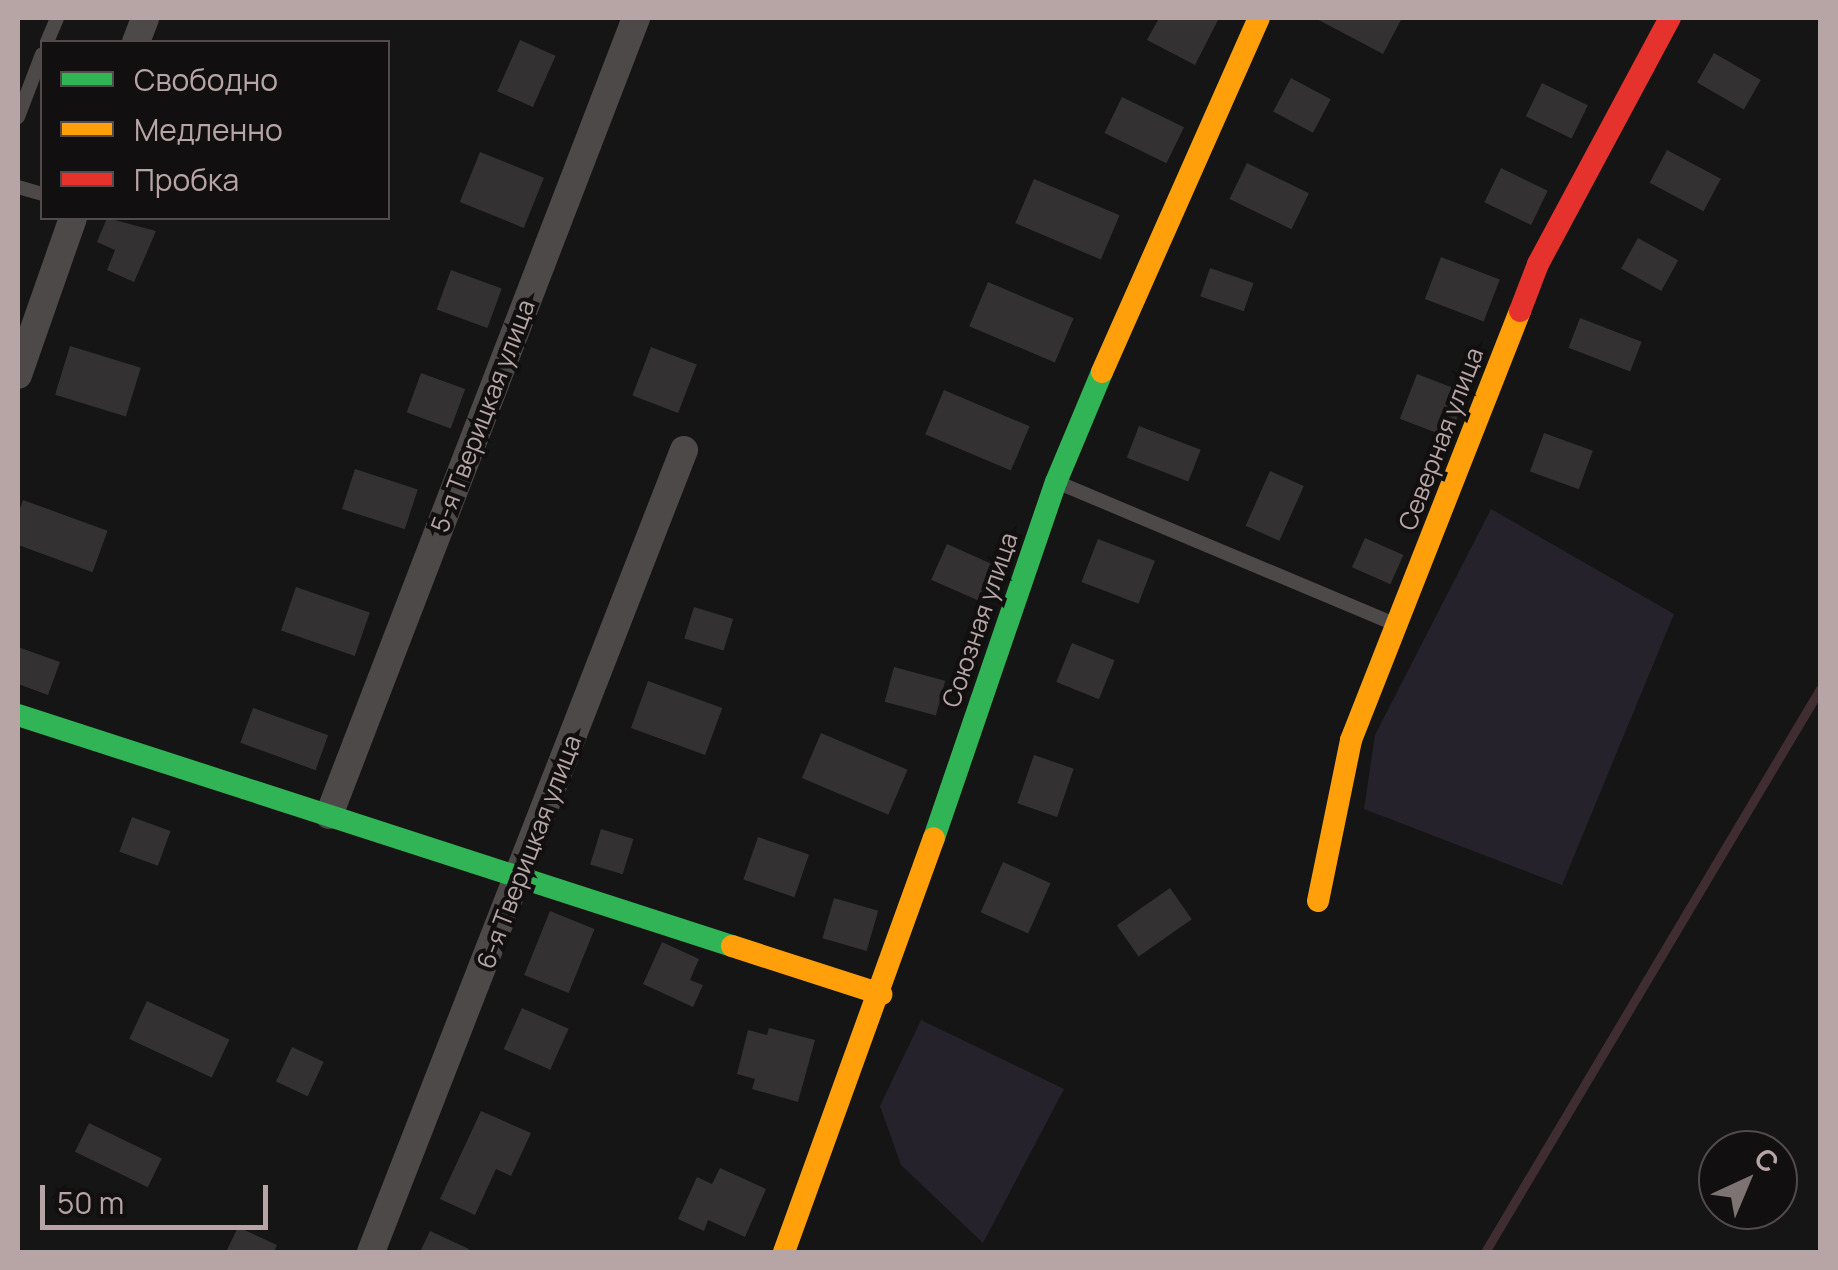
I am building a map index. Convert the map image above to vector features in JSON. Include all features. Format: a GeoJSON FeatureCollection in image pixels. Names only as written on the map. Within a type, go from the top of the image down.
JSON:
{"type":"FeatureCollection","features":[{"type":"Feature","properties":{"kind":"street","name":"5-я Тверицкая улица"},"geometry":{"type":"LineString","coordinates":[[329,816],[636,18]]}},
{"type":"Feature","properties":{"kind":"street","name":"Союзная улица"},"geometry":{"type":"LineString","coordinates":[[784,1252],[881,994],[1056,482],[1197,147],[1259,18]]}},
{"type":"Feature","properties":{"kind":"street","name":"Северная улица"},"geometry":{"type":"LineString","coordinates":[[1318,900],[1351,740],[1399,627],[1538,264],[1670,18]]}},
{"type":"Feature","properties":{"kind":"street"},"geometry":{"type":"LineString","coordinates":[[18,375],[72,220]]}},
{"type":"Feature","properties":{"kind":"street","name":"6-я Тверицкая улица"},"geometry":{"type":"LineString","coordinates":[[371,1252],[684,450]]}},
{"type":"Feature","properties":{"kind":"street"},"geometry":{"type":"LineString","coordinates":[[18,716],[881,994]]}},
{"type":"Feature","properties":{"kind":"lane"},"geometry":{"type":"LineString","coordinates":[[18,117],[40,59]]}},
{"type":"Feature","properties":{"kind":"lane"},"geometry":{"type":"LineString","coordinates":[[1056,482],[1399,627]]}},
{"type":"Feature","properties":{"kind":"shaded area"},"geometry":{"type":"Polygon","coordinates":[[[1491,509],[1674,614],[1562,885],[1364,809],[1375,735],[1491,509]]]}},
{"type":"Feature","properties":{"kind":"shaded area"},"geometry":{"type":"Polygon","coordinates":[[[921,1020],[1064,1089],[983,1243],[901,1165],[880,1106],[921,1020]]]}},
{"type":"Feature","properties":{"kind":"building"},"geometry":{"type":"Polygon","coordinates":[[[1159,18],[1219,18],[1195,65],[1147,40],[1159,18]]]}},
{"type":"Feature","properties":{"kind":"building"},"geometry":{"type":"Polygon","coordinates":[[[1315,18],[1402,18],[1383,54],[1315,18]]]}},
{"type":"Feature","properties":{"kind":"building"},"geometry":{"type":"Polygon","coordinates":[[[520,40],[556,56],[533,107],[497,91],[520,40]]]}},
{"type":"Feature","properties":{"kind":"building"},"geometry":{"type":"Polygon","coordinates":[[[1714,53],[1761,80],[1744,109],[1697,82],[1714,53]]]}},
{"type":"Feature","properties":{"kind":"building"},"geometry":{"type":"Polygon","coordinates":[[[1291,78],[1331,99],[1313,133],[1273,112],[1291,78]]]}},
{"type":"Feature","properties":{"kind":"building"},"geometry":{"type":"Polygon","coordinates":[[[1542,83],[1588,105],[1572,139],[1526,116],[1542,83]]]}},
{"type":"Feature","properties":{"kind":"building"},"geometry":{"type":"Polygon","coordinates":[[[1122,97],[1184,127],[1166,163],[1104,133],[1122,97]]]}},
{"type":"Feature","properties":{"kind":"building"},"geometry":{"type":"Polygon","coordinates":[[[1667,150],[1721,179],[1703,211],[1650,183],[1667,150]]]}},
{"type":"Feature","properties":{"kind":"building"},"geometry":{"type":"Polygon","coordinates":[[[480,152],[544,178],[524,228],[460,202],[480,152]]]}},
{"type":"Feature","properties":{"kind":"building"},"geometry":{"type":"Polygon","coordinates":[[[1247,163],[1309,193],[1291,229],[1229,199],[1247,163]]]}},
{"type":"Feature","properties":{"kind":"building"},"geometry":{"type":"Polygon","coordinates":[[[1501,168],[1548,191],[1531,225],[1484,202],[1501,168]]]}},
{"type":"Feature","properties":{"kind":"building"},"geometry":{"type":"Polygon","coordinates":[[[1034,179],[1120,215],[1101,260],[1015,223],[1034,179]]]}},
{"type":"Feature","properties":{"kind":"building"},"geometry":{"type":"Polygon","coordinates":[[[106,220],[156,231],[134,282],[107,270],[115,250],[97,242],[106,220]]]}},
{"type":"Feature","properties":{"kind":"building"},"geometry":{"type":"Polygon","coordinates":[[[1638,238],[1678,260],[1661,291],[1621,269],[1638,238]]]}},
{"type":"Feature","properties":{"kind":"building"},"geometry":{"type":"Polygon","coordinates":[[[1441,257],[1500,280],[1484,322],[1425,299],[1441,257]]]}},
{"type":"Feature","properties":{"kind":"building"},"geometry":{"type":"Polygon","coordinates":[[[1210,268],[1253,283],[1244,311],[1200,296],[1210,268]]]}},
{"type":"Feature","properties":{"kind":"building"},"geometry":{"type":"Polygon","coordinates":[[[451,270],[502,288],[487,328],[437,309],[451,270]]]}},
{"type":"Feature","properties":{"kind":"building"},"geometry":{"type":"Polygon","coordinates":[[[988,282],[1074,318],[1055,363],[969,326],[988,282]]]}},
{"type":"Feature","properties":{"kind":"building"},"geometry":{"type":"Polygon","coordinates":[[[1580,318],[1642,342],[1630,372],[1569,348],[1580,318]]]}},
{"type":"Feature","properties":{"kind":"building"},"geometry":{"type":"Polygon","coordinates":[[[70,346],[141,368],[126,416],[55,395],[70,346]]]}},
{"type":"Feature","properties":{"kind":"building"},"geometry":{"type":"Polygon","coordinates":[[[651,347],[697,365],[678,413],[632,396],[651,347]]]}},
{"type":"Feature","properties":{"kind":"building"},"geometry":{"type":"Polygon","coordinates":[[[421,373],[465,389],[451,429],[407,412],[421,373]]]}},
{"type":"Feature","properties":{"kind":"building"},"geometry":{"type":"Polygon","coordinates":[[[1417,374],[1466,393],[1449,438],[1400,419],[1417,374]]]}},
{"type":"Feature","properties":{"kind":"building"},"geometry":{"type":"Polygon","coordinates":[[[944,390],[1030,426],[1011,471],[925,434],[944,390]]]}},
{"type":"Feature","properties":{"kind":"building"},"geometry":{"type":"Polygon","coordinates":[[[1139,426],[1201,450],[1188,481],[1127,458],[1139,426]]]}},
{"type":"Feature","properties":{"kind":"building"},"geometry":{"type":"Polygon","coordinates":[[[1544,433],[1593,451],[1579,489],[1530,472],[1544,433]]]}},
{"type":"Feature","properties":{"kind":"building"},"geometry":{"type":"Polygon","coordinates":[[[355,469],[418,489],[405,529],[342,509],[355,469]]]}},
{"type":"Feature","properties":{"kind":"building"},"geometry":{"type":"Polygon","coordinates":[[[1270,471],[1304,486],[1279,541],[1246,526],[1270,471]]]}},
{"type":"Feature","properties":{"kind":"building"},"geometry":{"type":"Polygon","coordinates":[[[23,500],[108,531],[93,572],[18,545],[18,514],[23,500]]]}},
{"type":"Feature","properties":{"kind":"building"},"geometry":{"type":"Polygon","coordinates":[[[1365,538],[1403,555],[1390,584],[1352,567],[1365,538]]]}},
{"type":"Feature","properties":{"kind":"building"},"geometry":{"type":"Polygon","coordinates":[[[1098,539],[1155,561],[1138,604],[1082,582],[1098,539]]]}},
{"type":"Feature","properties":{"kind":"building"},"geometry":{"type":"Polygon","coordinates":[[[947,544],[994,565],[978,600],[931,580],[947,544]]]}},
{"type":"Feature","properties":{"kind":"building"},"geometry":{"type":"Polygon","coordinates":[[[296,587],[370,612],[355,656],[281,630],[296,587]]]}},
{"type":"Feature","properties":{"kind":"building"},"geometry":{"type":"Polygon","coordinates":[[[694,607],[733,619],[724,651],[684,639],[694,607]]]}},
{"type":"Feature","properties":{"kind":"building"},"geometry":{"type":"Polygon","coordinates":[[[1072,643],[1115,660],[1099,699],[1056,682],[1072,643]]]}},
{"type":"Feature","properties":{"kind":"building"},"geometry":{"type":"Polygon","coordinates":[[[18,647],[60,662],[48,695],[18,684],[18,647]]]}},
{"type":"Feature","properties":{"kind":"building"},"geometry":{"type":"Polygon","coordinates":[[[894,667],[945,681],[936,715],[885,702],[894,667]]]}},
{"type":"Feature","properties":{"kind":"building"},"geometry":{"type":"Polygon","coordinates":[[[648,681],[722,708],[705,755],[631,728],[648,681]]]}},
{"type":"Feature","properties":{"kind":"building"},"geometry":{"type":"Polygon","coordinates":[[[253,708],[328,735],[316,770],[240,743],[253,708]]]}},
{"type":"Feature","properties":{"kind":"building"},"geometry":{"type":"Polygon","coordinates":[[[821,733],[908,770],[888,815],[802,778],[821,733]]]}},
{"type":"Feature","properties":{"kind":"building"},"geometry":{"type":"Polygon","coordinates":[[[1034,755],[1074,769],[1057,817],[1017,803],[1034,755]]]}},
{"type":"Feature","properties":{"kind":"building"},"geometry":{"type":"Polygon","coordinates":[[[132,817],[171,831],[158,866],[119,852],[132,817]]]}},
{"type":"Feature","properties":{"kind":"building"},"geometry":{"type":"Polygon","coordinates":[[[601,829],[634,839],[623,874],[590,864],[601,829]]]}},
{"type":"Feature","properties":{"kind":"building"},"geometry":{"type":"Polygon","coordinates":[[[758,837],[809,855],[794,897],[743,880],[758,837]]]}},
{"type":"Feature","properties":{"kind":"building"},"geometry":{"type":"Polygon","coordinates":[[[1003,862],[1051,883],[1028,933],[981,912],[1003,862]]]}},
{"type":"Feature","properties":{"kind":"building"},"geometry":{"type":"Polygon","coordinates":[[[1170,888],[1192,919],[1139,956],[1117,925],[1170,888]]]}},
{"type":"Feature","properties":{"kind":"building"},"geometry":{"type":"Polygon","coordinates":[[[834,898],[878,911],[867,951],[822,938],[834,898]]]}},
{"type":"Feature","properties":{"kind":"building"},"geometry":{"type":"Polygon","coordinates":[[[550,911],[595,929],[569,993],[524,975],[550,911]]]}},
{"type":"Feature","properties":{"kind":"building"},"geometry":{"type":"Polygon","coordinates":[[[662,942],[699,959],[690,980],[703,985],[693,1007],[643,984],[662,942]]]}},
{"type":"Feature","properties":{"kind":"building"},"geometry":{"type":"Polygon","coordinates":[[[147,1001],[229,1039],[212,1078],[129,1039],[147,1001]]]}},
{"type":"Feature","properties":{"kind":"building"},"geometry":{"type":"Polygon","coordinates":[[[522,1008],[569,1029],[550,1070],[504,1049],[522,1008]]]}},
{"type":"Feature","properties":{"kind":"building"},"geometry":{"type":"Polygon","coordinates":[[[769,1028],[815,1040],[798,1102],[752,1089],[755,1079],[737,1074],[748,1030],[767,1035],[769,1028]]]}},
{"type":"Feature","properties":{"kind":"building"},"geometry":{"type":"Polygon","coordinates":[[[292,1047],[324,1062],[308,1096],[276,1081],[292,1047]]]}},
{"type":"Feature","properties":{"kind":"building"},"geometry":{"type":"Polygon","coordinates":[[[481,1111],[531,1133],[511,1176],[496,1169],[475,1215],[440,1199],[481,1111]]]}},
{"type":"Feature","properties":{"kind":"building"},"geometry":{"type":"Polygon","coordinates":[[[89,1123],[162,1159],[148,1187],[75,1152],[89,1123]]]}},
{"type":"Feature","properties":{"kind":"building"},"geometry":{"type":"Polygon","coordinates":[[[720,1168],[766,1189],[745,1237],[708,1220],[704,1231],[678,1219],[697,1177],[712,1184],[720,1168]]]}},
{"type":"Feature","properties":{"kind":"building"},"geometry":{"type":"Polygon","coordinates":[[[238,1227],[277,1245],[274,1252],[226,1252],[238,1227]]]}},
{"type":"Feature","properties":{"kind":"building"},"geometry":{"type":"Polygon","coordinates":[[[430,1231],[469,1249],[420,1252],[430,1231]]]}},
{"type":"Feature","properties":{"kind":"waterway"},"geometry":{"type":"LineString","coordinates":[[1485,1252],[1820,689]]}},
{"type":"Feature","properties":{"kind":"traffic: fast"},"geometry":{"type":"LineString","coordinates":[[934,838],[1056,482],[1102,372]]}},
{"type":"Feature","properties":{"kind":"traffic: fast"},"geometry":{"type":"LineString","coordinates":[[18,715],[732,946]]}},
{"type":"Feature","properties":{"kind":"traffic: slow"},"geometry":{"type":"LineString","coordinates":[[1102,372],[1259,18]]}},
{"type":"Feature","properties":{"kind":"traffic: slow"},"geometry":{"type":"LineString","coordinates":[[1318,901],[1351,740],[1520,311]]}},
{"type":"Feature","properties":{"kind":"traffic: slow"},"geometry":{"type":"LineString","coordinates":[[784,1252],[934,838]]}},
{"type":"Feature","properties":{"kind":"traffic: slow"},"geometry":{"type":"LineString","coordinates":[[732,946],[881,994]]}},
{"type":"Feature","properties":{"kind":"traffic: jam"},"geometry":{"type":"LineString","coordinates":[[1520,311],[1538,264],[1670,18]]}}]}
